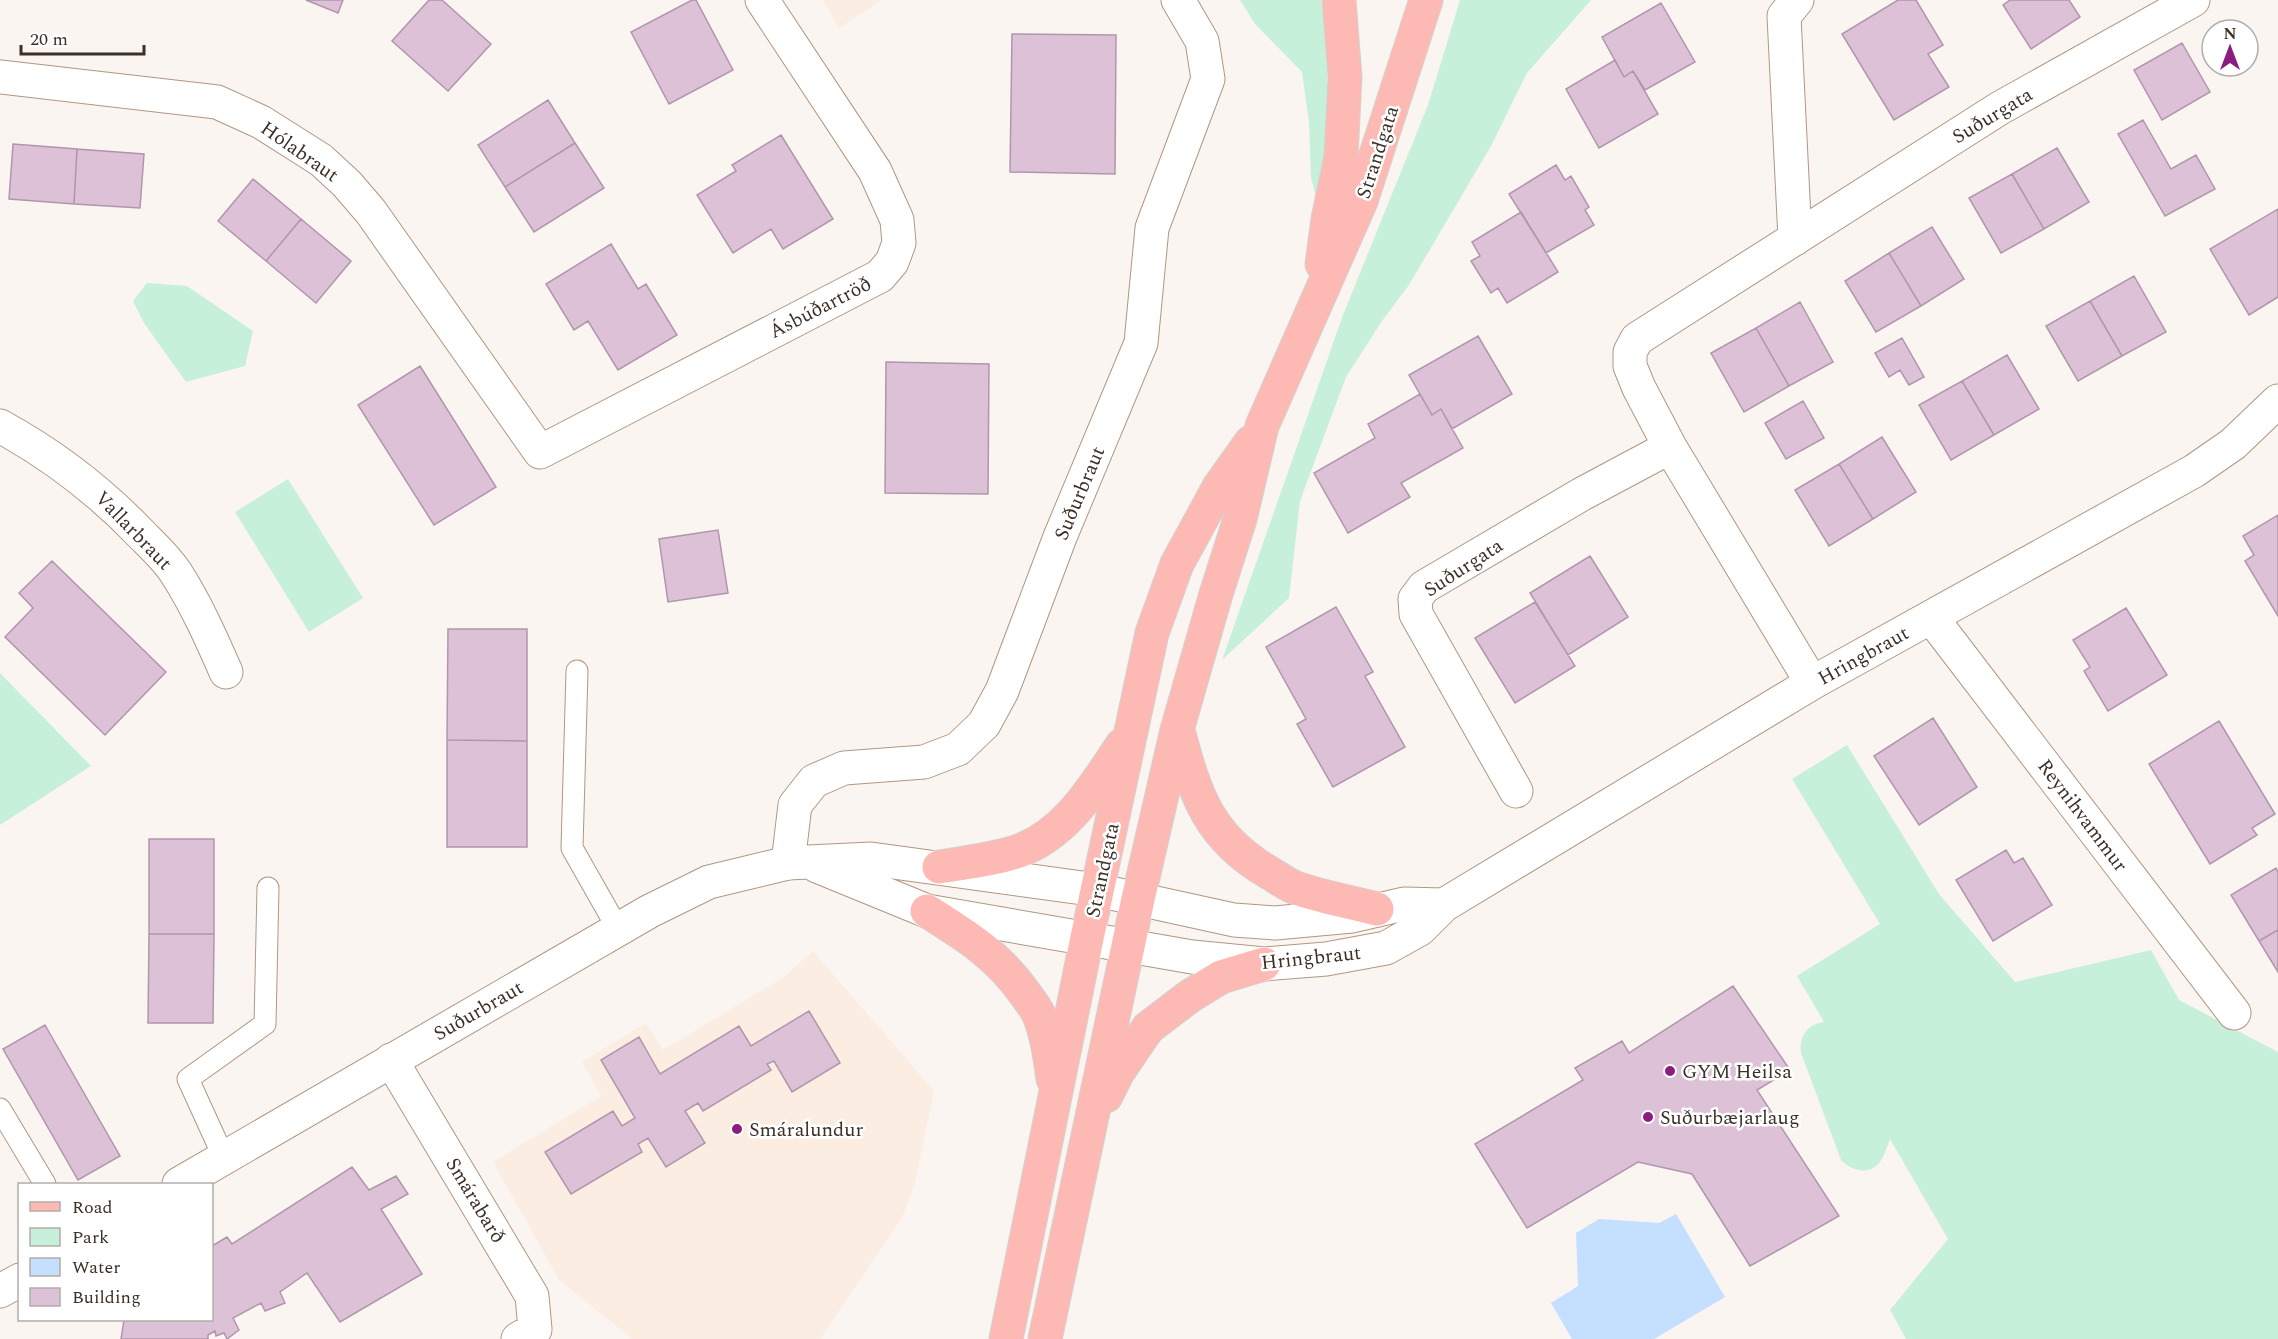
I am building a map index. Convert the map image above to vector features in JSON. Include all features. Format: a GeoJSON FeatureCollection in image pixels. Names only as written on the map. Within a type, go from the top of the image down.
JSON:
{"type":"FeatureCollection","features":[{"type":"Feature","properties":{"kind":"main road","name":"Strandgata"},"geometry":{"type":"LineString","coordinates":[[1317,299],[1328,219],[1341,157],[1346,77],[1339,0]]}},
{"type":"Feature","properties":{"kind":"main road","name":"Strandgata"},"geometry":{"type":"LineString","coordinates":[[1045,1339],[1138,899],[1177,730],[1240,519],[1262,426],[1361,201],[1426,0]]}},
{"type":"Feature","properties":{"kind":"main road","name":"Strandgata"},"geometry":{"type":"LineString","coordinates":[[1006,1339],[1056,1101],[1087,938],[1152,633],[1177,564],[1220,487],[1262,426]]}},
{"type":"Feature","properties":{"kind":"main road"},"geometry":{"type":"LineString","coordinates":[[1177,730],[1190,775],[1204,808],[1222,835],[1245,858],[1295,888],[1377,909]]}},
{"type":"Feature","properties":{"kind":"main road"},"geometry":{"type":"LineString","coordinates":[[939,867],[1019,851],[1055,831],[1076,809],[1102,775],[1131,731]]}},
{"type":"Feature","properties":{"kind":"main road"},"geometry":{"type":"LineString","coordinates":[[927,911],[976,941],[1000,962],[1038,1013],[1049,1049],[1056,1101]]}},
{"type":"Feature","properties":{"kind":"main road"},"geometry":{"type":"LineString","coordinates":[[1088,1136],[1118,1072],[1148,1028],[1190,996],[1221,977],[1264,964]]}},
{"type":"Feature","properties":{"kind":"street","name":"Ásbúðartröð"},"geometry":{"type":"LineString","coordinates":[[540,452],[880,276],[892,262],[899,243],[897,220],[875,171],[762,0]]}},
{"type":"Feature","properties":{"kind":"street","name":"Suðurbraut"},"geometry":{"type":"LineString","coordinates":[[799,862],[795,805],[814,782],[844,768],[924,762],[958,749],[984,724],[1002,691],[1060,537],[1141,343],[1152,228],[1208,80],[1202,41],[1178,0]]}},
{"type":"Feature","properties":{"kind":"street"},"geometry":{"type":"LineString","coordinates":[[1795,239],[1784,16],[1797,0]]}},
{"type":"Feature","properties":{"kind":"street","name":"Suðurgata"},"geometry":{"type":"LineString","coordinates":[[1812,683],[1670,447],[1630,366],[1630,352],[1637,339],[2000,108],[2193,0]]}},
{"type":"Feature","properties":{"kind":"street","name":"Hólabraut"},"geometry":{"type":"LineString","coordinates":[[0,77],[217,102],[261,122],[301,146],[321,160],[347,184],[371,212],[540,452]]}},
{"type":"Feature","properties":{"kind":"street","name":"Hringbraut"},"geometry":{"type":"LineString","coordinates":[[1129,946],[1192,957],[1264,964],[1326,959],[1386,948],[1420,929],[1444,905],[1812,683],[2194,471],[2233,444],[2278,401]]}},
{"type":"Feature","properties":{"kind":"street","name":"Vallarbraut"},"geometry":{"type":"LineString","coordinates":[[0,426],[93,488],[157,550],[175,572],[211,637],[225,672]]}},
{"type":"Feature","properties":{"kind":"street","name":"Suðurgata"},"geometry":{"type":"LineString","coordinates":[[1516,791],[1416,615],[1415,600],[1424,586],[1582,494],[1670,447]]}},
{"type":"Feature","properties":{"kind":"street","name":"Reynihvammur"},"geometry":{"type":"LineString","coordinates":[[1931,617],[2234,1013]]}},
{"type":"Feature","properties":{"kind":"street","name":"Suðurbraut"},"geometry":{"type":"LineString","coordinates":[[182,1183],[391,1059],[618,929],[709,882],[799,862],[871,859],[939,867],[1138,899]]}},
{"type":"Feature","properties":{"kind":"street"},"geometry":{"type":"LineString","coordinates":[[799,862],[927,911],[1129,946]]}},
{"type":"Feature","properties":{"kind":"street","name":"Hringbraut"},"geometry":{"type":"LineString","coordinates":[[1138,899],[1234,920],[1275,923],[1352,916],[1404,904],[1444,905]]}},
{"type":"Feature","properties":{"kind":"street","name":"Smárabarð"},"geometry":{"type":"LineString","coordinates":[[391,1059],[532,1296],[535,1329],[518,1339]]}},
{"type":"Feature","properties":{"kind":"street"},"geometry":{"type":"LineString","coordinates":[[0,1292],[18,1281]]}},
{"type":"Feature","properties":{"kind":"lane"},"geometry":{"type":"LineString","coordinates":[[577,671],[572,848],[618,929]]}},
{"type":"Feature","properties":{"kind":"lane"},"geometry":{"type":"LineString","coordinates":[[224,1158],[188,1079],[265,1024],[268,888]]}},
{"type":"Feature","properties":{"kind":"lane"},"geometry":{"type":"LineString","coordinates":[[0,1109],[44,1183]]}},
{"type":"Feature","properties":{"kind":"shaded area"},"geometry":{"type":"Polygon","coordinates":[[[823,0],[882,0],[839,28],[823,0]]]}},
{"type":"Feature","properties":{"kind":"shaded area","name":"Smáralundur"},"geometry":{"type":"Polygon","coordinates":[[[813,951],[934,1091],[915,1183],[902,1218],[820,1339],[632,1339],[559,1280],[493,1162],[601,1096],[582,1062],[646,1023],[663,1050],[784,977],[813,951]]]}},
{"type":"Feature","properties":{"kind":"green space"},"geometry":{"type":"Polygon","coordinates":[[[1240,0],[1321,0],[1327,79],[1326,133],[1320,212],[1311,178],[1309,122],[1302,72],[1255,24],[1240,0]]]}},
{"type":"Feature","properties":{"kind":"green space"},"geometry":{"type":"Polygon","coordinates":[[[1460,0],[1591,0],[1527,73],[1491,146],[1409,285],[1382,321],[1346,377],[1300,501],[1289,598],[1222,660],[1343,315],[1428,105],[1460,0]]]}},
{"type":"Feature","properties":{"kind":"green space"},"geometry":{"type":"Polygon","coordinates":[[[147,283],[187,286],[253,331],[245,366],[186,382],[144,323],[133,301],[147,283]]]}},
{"type":"Feature","properties":{"kind":"green space"},"geometry":{"type":"Polygon","coordinates":[[[288,479],[363,598],[309,632],[235,512],[288,479]]]}},
{"type":"Feature","properties":{"kind":"green space"},"geometry":{"type":"Polygon","coordinates":[[[0,673],[91,766],[0,825],[0,673]]]}},
{"type":"Feature","properties":{"kind":"green space"},"geometry":{"type":"Polygon","coordinates":[[[1847,745],[1939,894],[2015,982],[2151,950],[2179,1000],[2278,1052],[2278,1339],[1906,1339],[1890,1310],[1948,1239],[1890,1139],[1882,1159],[1871,1169],[1855,1169],[1841,1160],[1801,1053],[1801,1042],[1805,1032],[1813,1025],[1824,1022],[1797,976],[1880,924],[1792,779],[1847,745]]]}},
{"type":"Feature","properties":{"kind":"water"},"geometry":{"type":"Polygon","coordinates":[[[1676,1214],[1725,1297],[1654,1339],[1572,1339],[1551,1303],[1578,1286],[1576,1233],[1599,1219],[1659,1223],[1676,1214]]]}},
{"type":"Feature","properties":{"kind":"building"},"geometry":{"type":"Polygon","coordinates":[[[306,0],[343,0],[338,13],[306,0]]]}},
{"type":"Feature","properties":{"kind":"building"},"geometry":{"type":"Polygon","coordinates":[[[429,0],[442,0],[491,44],[448,91],[392,41],[429,0]]]}},
{"type":"Feature","properties":{"kind":"building"},"geometry":{"type":"Polygon","coordinates":[[[696,0],[733,70],[669,104],[631,32],[696,0]]]}},
{"type":"Feature","properties":{"kind":"building"},"geometry":{"type":"Polygon","coordinates":[[[1898,0],[1916,0],[1943,45],[1928,54],[1949,87],[1894,120],[1842,34],[1898,0]]]}},
{"type":"Feature","properties":{"kind":"building"},"geometry":{"type":"Polygon","coordinates":[[[2010,0],[2069,0],[2080,17],[2031,49],[2003,5],[2010,0]]]}},
{"type":"Feature","properties":{"kind":"building"},"geometry":{"type":"Polygon","coordinates":[[[1661,3],[1695,62],[1645,90],[1633,71],[1624,77],[1602,37],[1661,3]]]}},
{"type":"Feature","properties":{"kind":"building"},"geometry":{"type":"Polygon","coordinates":[[[1012,34],[1116,35],[1115,174],[1010,172],[1012,34]]]}},
{"type":"Feature","properties":{"kind":"building"},"geometry":{"type":"Polygon","coordinates":[[[2182,43],[2210,92],[2162,120],[2134,70],[2182,43]]]}},
{"type":"Feature","properties":{"kind":"building"},"geometry":{"type":"Polygon","coordinates":[[[1615,60],[1624,77],[1633,71],[1658,114],[1599,148],[1566,89],[1615,60]]]}},
{"type":"Feature","properties":{"kind":"building"},"geometry":{"type":"Polygon","coordinates":[[[548,100],[575,143],[505,187],[478,145],[548,100]]]}},
{"type":"Feature","properties":{"kind":"building"},"geometry":{"type":"Polygon","coordinates":[[[2143,120],[2171,169],[2196,155],[2215,189],[2165,216],[2118,134],[2143,120]]]}},
{"type":"Feature","properties":{"kind":"building"},"geometry":{"type":"Polygon","coordinates":[[[781,135],[833,219],[783,249],[771,229],[733,253],[697,195],[736,171],[732,165],[781,135]]]}},
{"type":"Feature","properties":{"kind":"building"},"geometry":{"type":"Polygon","coordinates":[[[575,143],[604,188],[534,232],[505,187],[575,143]]]}},
{"type":"Feature","properties":{"kind":"building"},"geometry":{"type":"Polygon","coordinates":[[[13,144],[77,149],[74,204],[9,199],[13,144]]]}},
{"type":"Feature","properties":{"kind":"building"},"geometry":{"type":"Polygon","coordinates":[[[2057,148],[2089,202],[2044,229],[2012,174],[2057,148]]]}},
{"type":"Feature","properties":{"kind":"building"},"geometry":{"type":"Polygon","coordinates":[[[77,149],[144,154],[140,208],[74,204],[77,149]]]}},
{"type":"Feature","properties":{"kind":"building"},"geometry":{"type":"Polygon","coordinates":[[[1556,165],[1565,180],[1571,176],[1589,207],[1585,210],[1594,225],[1546,253],[1509,194],[1556,165]]]}},
{"type":"Feature","properties":{"kind":"building"},"geometry":{"type":"Polygon","coordinates":[[[2012,174],[2044,229],[2001,253],[1969,198],[2012,174]]]}},
{"type":"Feature","properties":{"kind":"building"},"geometry":{"type":"Polygon","coordinates":[[[253,179],[301,219],[266,261],[218,221],[253,179]]]}},
{"type":"Feature","properties":{"kind":"building"},"geometry":{"type":"Polygon","coordinates":[[[2278,209],[2278,297],[2249,315],[2210,249],[2278,209]]]}},
{"type":"Feature","properties":{"kind":"building"},"geometry":{"type":"Polygon","coordinates":[[[1521,212],[1558,272],[1507,303],[1498,288],[1491,293],[1471,261],[1480,256],[1472,242],[1521,212]]]}},
{"type":"Feature","properties":{"kind":"building"},"geometry":{"type":"Polygon","coordinates":[[[301,219],[351,261],[316,303],[266,261],[301,219]]]}},
{"type":"Feature","properties":{"kind":"building"},"geometry":{"type":"Polygon","coordinates":[[[1932,227],[1964,279],[1921,306],[1889,253],[1932,227]]]}},
{"type":"Feature","properties":{"kind":"building"},"geometry":{"type":"Polygon","coordinates":[[[611,244],[638,289],[646,284],[677,335],[618,370],[588,321],[574,330],[546,284],[611,244]]]}},
{"type":"Feature","properties":{"kind":"building"},"geometry":{"type":"Polygon","coordinates":[[[1889,253],[1921,306],[1876,332],[1845,281],[1889,253]]]}},
{"type":"Feature","properties":{"kind":"building"},"geometry":{"type":"Polygon","coordinates":[[[2134,276],[2166,332],[2122,356],[2090,301],[2134,276]]]}},
{"type":"Feature","properties":{"kind":"building"},"geometry":{"type":"Polygon","coordinates":[[[2090,301],[2122,356],[2078,381],[2046,326],[2090,301]]]}},
{"type":"Feature","properties":{"kind":"building"},"geometry":{"type":"Polygon","coordinates":[[[1800,302],[1833,362],[1789,386],[1756,328],[1800,302]]]}},
{"type":"Feature","properties":{"kind":"building"},"geometry":{"type":"Polygon","coordinates":[[[1756,328],[1789,386],[1744,412],[1711,353],[1756,328]]]}},
{"type":"Feature","properties":{"kind":"building"},"geometry":{"type":"Polygon","coordinates":[[[1478,336],[1512,394],[1452,429],[1441,409],[1432,415],[1409,375],[1478,336]]]}},
{"type":"Feature","properties":{"kind":"building"},"geometry":{"type":"Polygon","coordinates":[[[1902,338],[1924,377],[1909,385],[1900,370],[1889,377],[1875,353],[1902,338]]]}},
{"type":"Feature","properties":{"kind":"building"},"geometry":{"type":"Polygon","coordinates":[[[2007,355],[2039,409],[1994,435],[1962,381],[2007,355]]]}},
{"type":"Feature","properties":{"kind":"building"},"geometry":{"type":"Polygon","coordinates":[[[886,362],[989,364],[988,494],[885,493],[886,362]]]}},
{"type":"Feature","properties":{"kind":"building"},"geometry":{"type":"Polygon","coordinates":[[[420,366],[496,487],[434,525],[358,405],[420,366]]]}},
{"type":"Feature","properties":{"kind":"building"},"geometry":{"type":"Polygon","coordinates":[[[1962,381],[1994,435],[1951,460],[1919,405],[1962,381]]]}},
{"type":"Feature","properties":{"kind":"building"},"geometry":{"type":"Polygon","coordinates":[[[1420,394],[1432,415],[1441,409],[1463,448],[1401,483],[1410,497],[1348,533],[1314,473],[1375,438],[1368,424],[1420,394]]]}},
{"type":"Feature","properties":{"kind":"building"},"geometry":{"type":"Polygon","coordinates":[[[1803,401],[1824,438],[1786,459],[1765,423],[1803,401]]]}},
{"type":"Feature","properties":{"kind":"building"},"geometry":{"type":"Polygon","coordinates":[[[1882,437],[1916,492],[1873,519],[1839,464],[1882,437]]]}},
{"type":"Feature","properties":{"kind":"building"},"geometry":{"type":"Polygon","coordinates":[[[1839,464],[1873,519],[1829,546],[1795,490],[1839,464]]]}},
{"type":"Feature","properties":{"kind":"building"},"geometry":{"type":"Polygon","coordinates":[[[2278,515],[2278,616],[2245,561],[2254,555],[2243,536],[2278,515]]]}},
{"type":"Feature","properties":{"kind":"building"},"geometry":{"type":"Polygon","coordinates":[[[718,530],[728,593],[668,602],[659,539],[718,530]]]}},
{"type":"Feature","properties":{"kind":"building"},"geometry":{"type":"Polygon","coordinates":[[[1590,556],[1628,617],[1568,655],[1530,593],[1590,556]]]}},
{"type":"Feature","properties":{"kind":"building"},"geometry":{"type":"Polygon","coordinates":[[[52,561],[166,672],[105,735],[5,637],[33,608],[19,593],[52,561]]]}},
{"type":"Feature","properties":{"kind":"building"},"geometry":{"type":"Polygon","coordinates":[[[1535,602],[1575,666],[1515,703],[1475,638],[1535,602]]]}},
{"type":"Feature","properties":{"kind":"building"},"geometry":{"type":"Polygon","coordinates":[[[1336,607],[1373,672],[1365,676],[1405,747],[1333,787],[1297,724],[1306,719],[1266,647],[1336,607]]]}},
{"type":"Feature","properties":{"kind":"building"},"geometry":{"type":"Polygon","coordinates":[[[2126,608],[2167,675],[2108,711],[2084,671],[2090,667],[2073,640],[2126,608]]]}},
{"type":"Feature","properties":{"kind":"building"},"geometry":{"type":"Polygon","coordinates":[[[448,629],[527,629],[527,741],[447,740],[448,629]]]}},
{"type":"Feature","properties":{"kind":"building"},"geometry":{"type":"Polygon","coordinates":[[[1933,718],[1977,787],[1919,825],[1874,756],[1933,718]]]}},
{"type":"Feature","properties":{"kind":"building"},"geometry":{"type":"Polygon","coordinates":[[[2219,721],[2275,814],[2252,828],[2257,835],[2210,864],[2149,764],[2219,721]]]}},
{"type":"Feature","properties":{"kind":"building"},"geometry":{"type":"Polygon","coordinates":[[[447,740],[527,741],[527,847],[447,847],[447,740]]]}},
{"type":"Feature","properties":{"kind":"building"},"geometry":{"type":"Polygon","coordinates":[[[149,839],[214,839],[214,934],[149,934],[149,839]]]}},
{"type":"Feature","properties":{"kind":"building"},"geometry":{"type":"Polygon","coordinates":[[[2006,850],[2014,863],[2023,858],[2052,905],[1993,941],[1956,880],[2006,850]]]}},
{"type":"Feature","properties":{"kind":"building"},"geometry":{"type":"Polygon","coordinates":[[[2276,868],[2278,872],[2278,930],[2259,941],[2231,895],[2276,868]]]}},
{"type":"Feature","properties":{"kind":"building"},"geometry":{"type":"Polygon","coordinates":[[[2278,930],[2278,972],[2259,941],[2278,930]]]}},
{"type":"Feature","properties":{"kind":"building"},"geometry":{"type":"Polygon","coordinates":[[[149,934],[214,934],[213,1023],[148,1023],[149,934]]]}},
{"type":"Feature","properties":{"kind":"building","name":"Suðurbæjarlaug"},"geometry":{"type":"Polygon","coordinates":[[[1733,986],[1790,1070],[1757,1090],[1839,1216],[1750,1266],[1692,1174],[1638,1162],[1527,1228],[1475,1144],[1583,1080],[1575,1068],[1622,1041],[1629,1053],[1733,986]]]}},
{"type":"Feature","properties":{"kind":"building"},"geometry":{"type":"Polygon","coordinates":[[[809,1011],[840,1063],[792,1092],[774,1061],[767,1064],[771,1070],[703,1111],[698,1103],[685,1111],[705,1143],[666,1167],[648,1138],[638,1144],[642,1152],[571,1194],[545,1152],[613,1111],[622,1126],[635,1118],[601,1060],[639,1037],[660,1074],[739,1026],[751,1046],[809,1011]]]}},
{"type":"Feature","properties":{"kind":"building"},"geometry":{"type":"Polygon","coordinates":[[[45,1025],[120,1156],[78,1180],[3,1049],[45,1025]]]}},
{"type":"Feature","properties":{"kind":"building"},"geometry":{"type":"Polygon","coordinates":[[[352,1167],[369,1190],[396,1176],[408,1194],[381,1209],[422,1274],[340,1322],[307,1273],[280,1292],[285,1303],[265,1311],[261,1303],[233,1318],[239,1330],[227,1339],[224,1333],[216,1336],[215,1331],[208,1335],[208,1339],[121,1339],[124,1321],[213,1321],[213,1245],[227,1237],[232,1244],[352,1167]]]}},
{"type":"Feature","properties":{"kind":"place","name":"GYM Heilsa"},"geometry":{"type":"Point","coordinates":[1670,1071]}},
{"type":"Feature","properties":{"kind":"place","name":"Suðurbæjarlaug"},"geometry":{"type":"Point","coordinates":[1648,1117]}},
{"type":"Feature","properties":{"kind":"place","name":"Smáralundur"},"geometry":{"type":"Point","coordinates":[737,1129]}}]}
